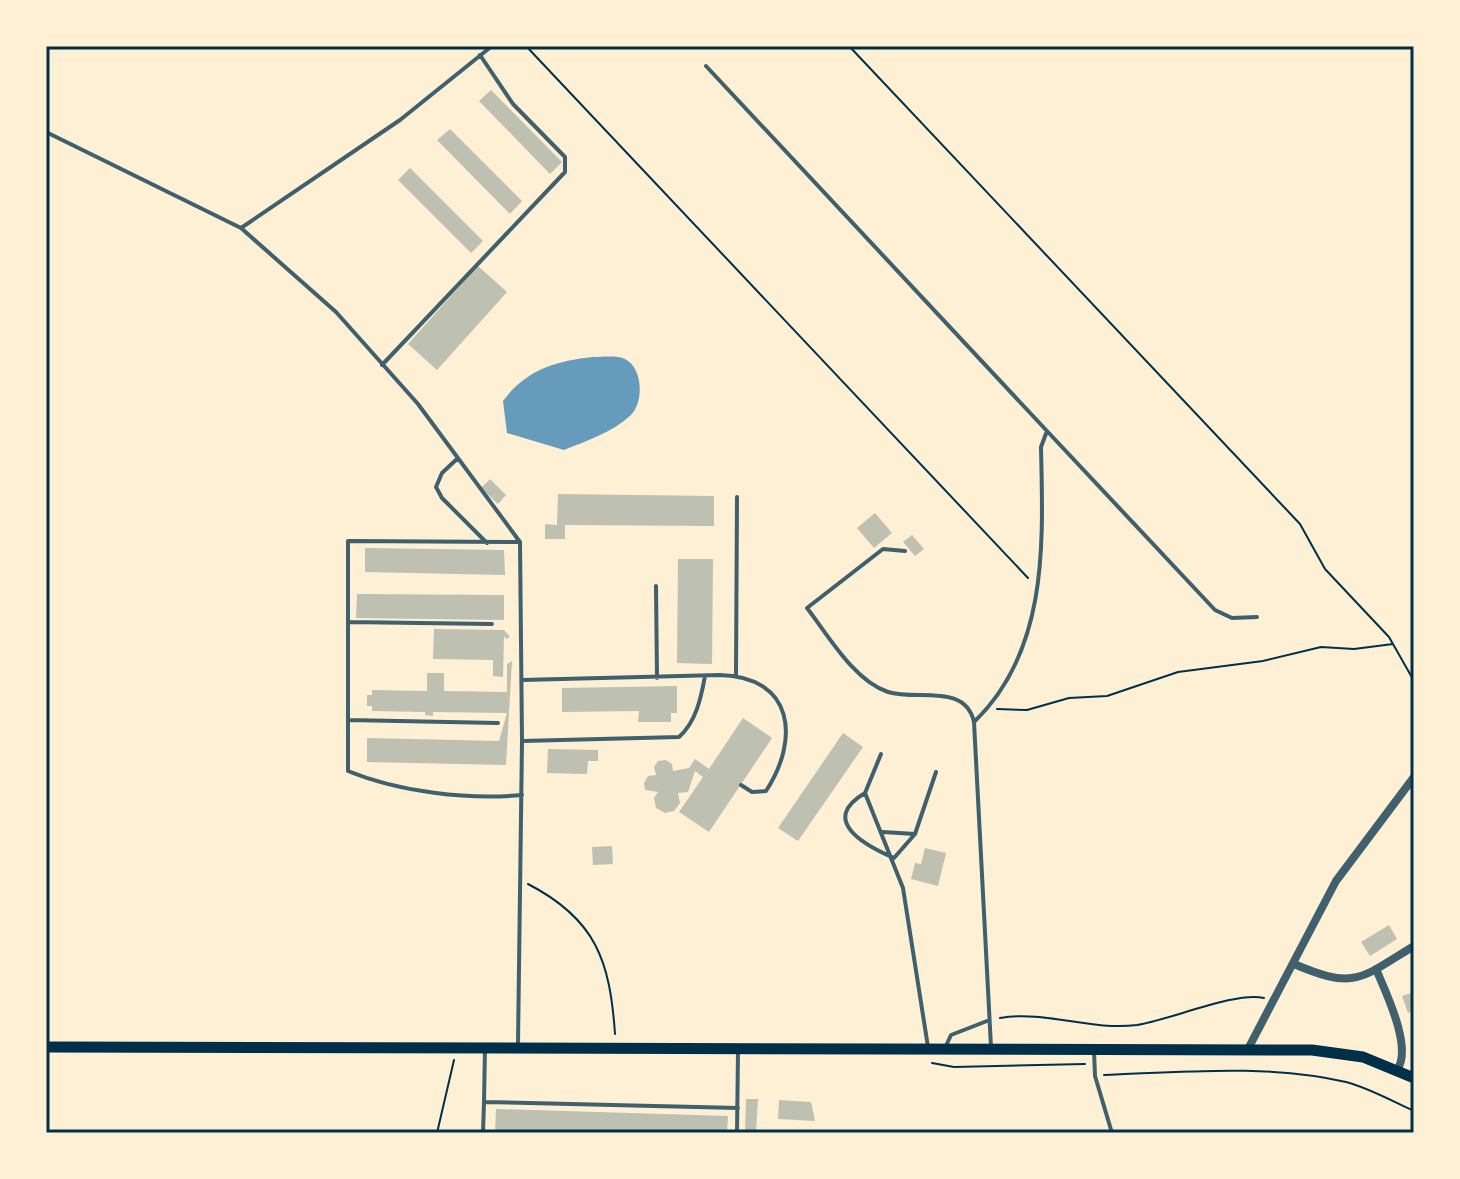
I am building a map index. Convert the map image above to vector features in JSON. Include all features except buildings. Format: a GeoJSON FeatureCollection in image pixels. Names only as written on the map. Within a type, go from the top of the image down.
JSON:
{"type":"FeatureCollection","features":[{"type":"Feature","properties":{"kind":"main road"},"geometry":{"type":"LineString","coordinates":[[46,1047],[1248,1049],[1346,1053],[1400,1066],[1414,1078]]}},
{"type":"Feature","properties":{"kind":"street"},"geometry":{"type":"LineString","coordinates":[[1248,1049],[1336,881],[1414,777]]}},
{"type":"Feature","properties":{"kind":"street"},"geometry":{"type":"LineString","coordinates":[[1294,964],[1344,981],[1376,969],[1414,946]]}},
{"type":"Feature","properties":{"kind":"street"},"geometry":{"type":"LineString","coordinates":[[1376,969],[1391,1007],[1400,1066],[1414,1058]]}},
{"type":"Feature","properties":{"kind":"lane"},"geometry":{"type":"LineString","coordinates":[[241,228],[400,120],[492,46]]}},
{"type":"Feature","properties":{"kind":"lane"},"geometry":{"type":"LineString","coordinates":[[382,365],[565,172],[565,157],[513,104],[480,55]]}},
{"type":"Feature","properties":{"kind":"lane"},"geometry":{"type":"LineString","coordinates":[[706,66],[1215,610],[1232,618],[1257,617]]}},
{"type":"Feature","properties":{"kind":"lane"},"geometry":{"type":"LineString","coordinates":[[46,132],[241,228],[336,312],[418,404],[520,542],[522,795],[518,1048]]}},
{"type":"Feature","properties":{"kind":"lane"},"geometry":{"type":"LineString","coordinates":[[974,722],[999,696],[1014,665],[1038,588],[1043,557],[1041,447],[1047,431]]}},
{"type":"Feature","properties":{"kind":"lane"},"geometry":{"type":"LineString","coordinates":[[458,458],[442,473],[436,487],[442,498],[487,543]]}},
{"type":"Feature","properties":{"kind":"lane"},"geometry":{"type":"LineString","coordinates":[[736,676],[737,497]]}},
{"type":"Feature","properties":{"kind":"lane"},"geometry":{"type":"LineString","coordinates":[[520,542],[348,541],[348,771],[459,796],[522,795]]}},
{"type":"Feature","properties":{"kind":"lane"},"geometry":{"type":"LineString","coordinates":[[905,551],[883,549],[807,608],[858,671],[877,687],[895,693],[960,700],[971,710],[991,1049]]}},
{"type":"Feature","properties":{"kind":"lane"},"geometry":{"type":"LineString","coordinates":[[656,586],[657,678]]}},
{"type":"Feature","properties":{"kind":"lane"},"geometry":{"type":"LineString","coordinates":[[348,622],[492,624]]}},
{"type":"Feature","properties":{"kind":"lane"},"geometry":{"type":"LineString","coordinates":[[522,680],[705,676],[751,679],[776,694],[782,705],[783,755],[766,791],[752,792],[741,785]]}},
{"type":"Feature","properties":{"kind":"lane"},"geometry":{"type":"LineString","coordinates":[[522,741],[679,737],[688,729],[705,676]]}},
{"type":"Feature","properties":{"kind":"lane"},"geometry":{"type":"LineString","coordinates":[[348,720],[498,723]]}},
{"type":"Feature","properties":{"kind":"lane"},"geometry":{"type":"LineString","coordinates":[[881,754],[865,793],[848,803],[845,822],[874,849],[894,858]]}},
{"type":"Feature","properties":{"kind":"lane"},"geometry":{"type":"LineString","coordinates":[[894,858],[915,834],[936,772]]}},
{"type":"Feature","properties":{"kind":"lane"},"geometry":{"type":"LineString","coordinates":[[865,793],[894,858],[903,888],[929,1049]]}},
{"type":"Feature","properties":{"kind":"lane"},"geometry":{"type":"LineString","coordinates":[[883,832],[915,834]]}},
{"type":"Feature","properties":{"kind":"lane"},"geometry":{"type":"LineString","coordinates":[[945,1049],[951,1035],[987,1021]]}},
{"type":"Feature","properties":{"kind":"lane"},"geometry":{"type":"LineString","coordinates":[[483,1133],[485,1048]]}},
{"type":"Feature","properties":{"kind":"lane"},"geometry":{"type":"LineString","coordinates":[[737,1133],[738,1049]]}},
{"type":"Feature","properties":{"kind":"lane"},"geometry":{"type":"LineString","coordinates":[[1094,1049],[1095,1076],[1112,1133]]}},
{"type":"Feature","properties":{"kind":"lane"},"geometry":{"type":"LineString","coordinates":[[484,1102],[738,1108]]}},
{"type":"Feature","properties":{"kind":"path"},"geometry":{"type":"LineString","coordinates":[[526,46],[1038,588]]}},
{"type":"Feature","properties":{"kind":"path"},"geometry":{"type":"LineString","coordinates":[[849,46],[1300,524],[1325,569],[1361,603],[1393,644],[1414,681]]}},
{"type":"Feature","properties":{"kind":"path"},"geometry":{"type":"LineString","coordinates":[[988,708],[1027,710],[1069,698],[1107,696],[1195,669],[1263,661],[1321,647],[1354,649],[1393,644]]}},
{"type":"Feature","properties":{"kind":"path"},"geometry":{"type":"LineString","coordinates":[[520,880],[540,890],[588,928],[608,973],[616,1049]]}},
{"type":"Feature","properties":{"kind":"path"},"geometry":{"type":"LineString","coordinates":[[987,1021],[1024,1015],[1078,1025],[1125,1026],[1179,1017],[1247,997],[1272,1000]]}},
{"type":"Feature","properties":{"kind":"path"},"geometry":{"type":"LineString","coordinates":[[437,1133],[458,1048]]}},
{"type":"Feature","properties":{"kind":"path"},"geometry":{"type":"LineString","coordinates":[[929,1049],[935,1065],[1094,1063]]}},
{"type":"Feature","properties":{"kind":"path"},"geometry":{"type":"LineString","coordinates":[[1095,1076],[1217,1071],[1291,1074],[1346,1083],[1414,1111]]}},
{"type":"Feature","properties":{"kind":"water"},"geometry":{"type":"Polygon","coordinates":[[[593,357],[622,358],[631,363],[638,377],[640,394],[631,415],[608,431],[564,450],[507,433],[503,401],[521,382],[542,369],[593,357]]]}}]}
